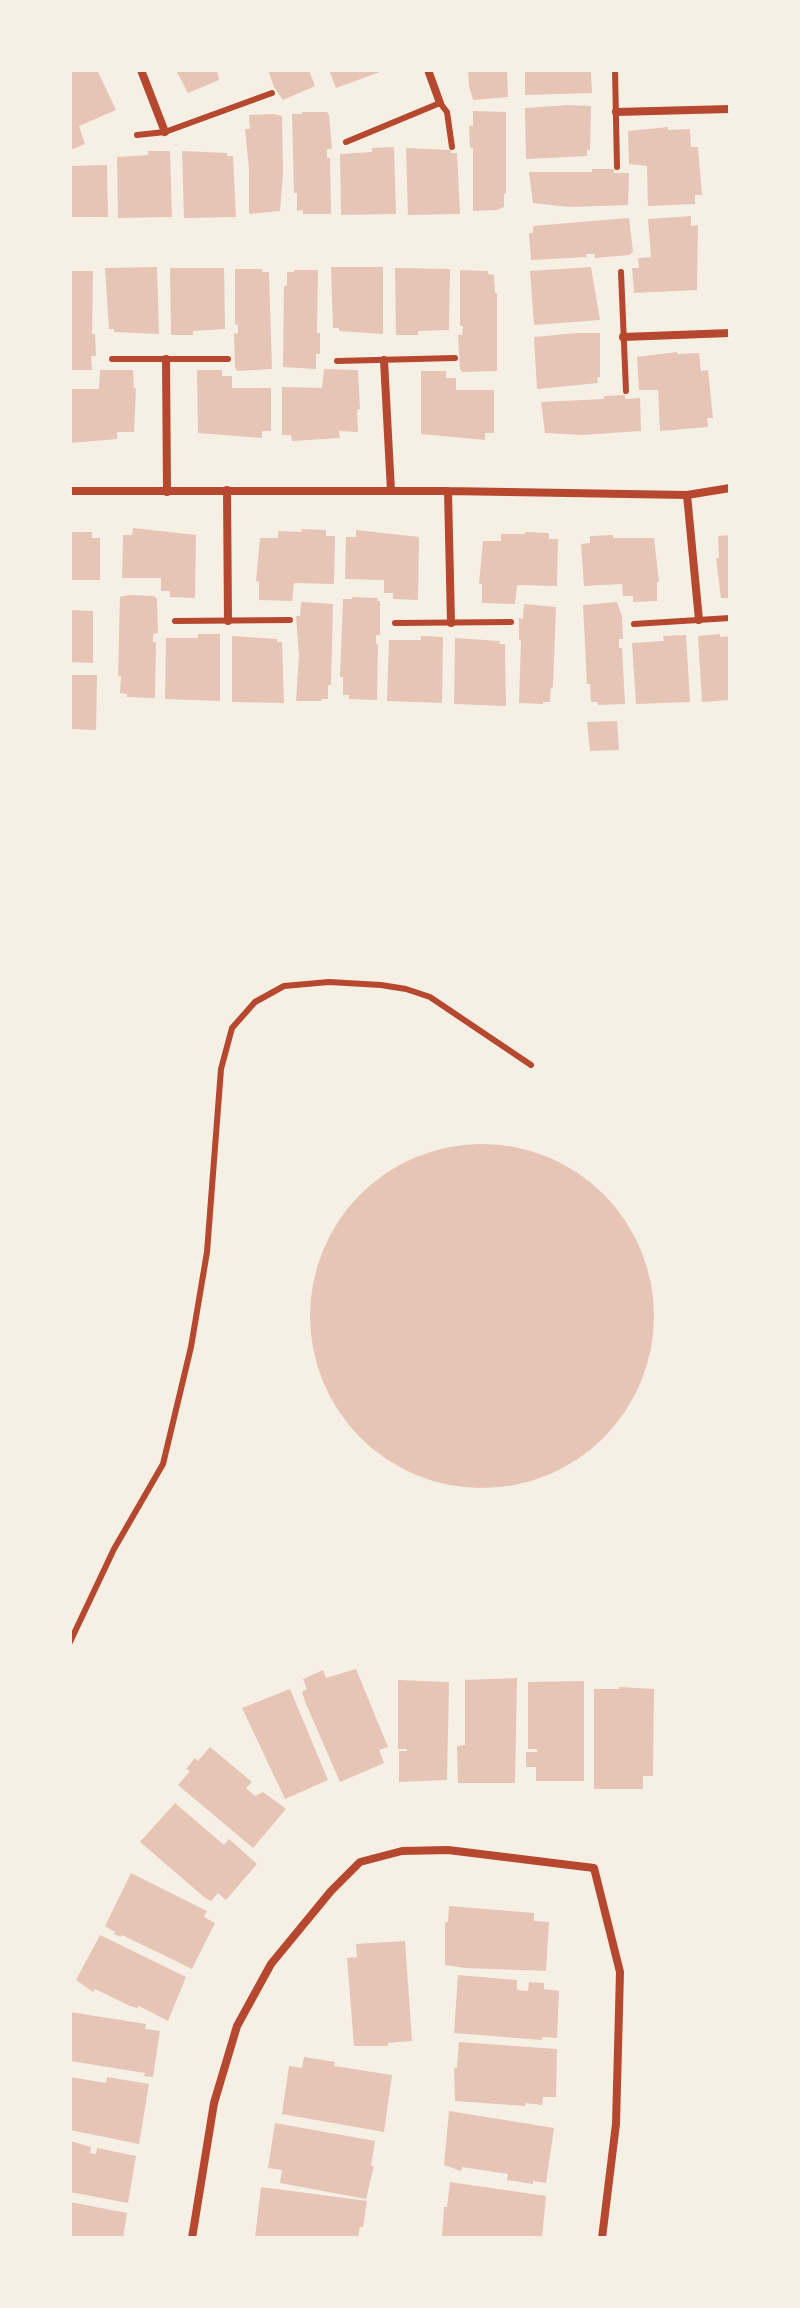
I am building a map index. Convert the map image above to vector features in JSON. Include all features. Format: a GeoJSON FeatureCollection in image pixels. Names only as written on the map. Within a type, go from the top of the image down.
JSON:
{"type":"FeatureCollection","features":[{"type":"Feature","properties":{"kind":"street"},"geometry":{"type":"LineString","coordinates":[[141,70],[165,132]]}},
{"type":"Feature","properties":{"kind":"street"},"geometry":{"type":"LineString","coordinates":[[428,70],[440,103]]}},
{"type":"Feature","properties":{"kind":"street"},"geometry":{"type":"LineString","coordinates":[[616,112],[730,109]]}},
{"type":"Feature","properties":{"kind":"street"},"geometry":{"type":"LineString","coordinates":[[623,337],[730,333]]}},
{"type":"Feature","properties":{"kind":"street"},"geometry":{"type":"LineString","coordinates":[[166,359],[167,492]]}},
{"type":"Feature","properties":{"kind":"street"},"geometry":{"type":"LineString","coordinates":[[384,360],[391,491]]}},
{"type":"Feature","properties":{"kind":"street"},"geometry":{"type":"LineString","coordinates":[[70,491],[448,491],[687,495],[730,488]]}},
{"type":"Feature","properties":{"kind":"street"},"geometry":{"type":"LineString","coordinates":[[227,490],[228,621]]}},
{"type":"Feature","properties":{"kind":"street"},"geometry":{"type":"LineString","coordinates":[[448,491],[451,623]]}},
{"type":"Feature","properties":{"kind":"street"},"geometry":{"type":"LineString","coordinates":[[687,495],[699,620]]}},
{"type":"Feature","properties":{"kind":"street"},"geometry":{"type":"LineString","coordinates":[[192,2238],[214,2103],[237,2026],[271,1964],[331,1891],[360,1862],[402,1851],[448,1850],[594,1868],[620,1972],[616,2124],[602,2238]]}},
{"type":"Feature","properties":{"kind":"lane"},"geometry":{"type":"LineString","coordinates":[[615,70],[617,167]]}},
{"type":"Feature","properties":{"kind":"lane"},"geometry":{"type":"LineString","coordinates":[[137,135],[165,132],[272,93]]}},
{"type":"Feature","properties":{"kind":"lane"},"geometry":{"type":"LineString","coordinates":[[346,142],[440,103],[447,112],[452,147]]}},
{"type":"Feature","properties":{"kind":"lane"},"geometry":{"type":"LineString","coordinates":[[621,272],[626,391]]}},
{"type":"Feature","properties":{"kind":"lane"},"geometry":{"type":"LineString","coordinates":[[337,361],[455,358]]}},
{"type":"Feature","properties":{"kind":"lane"},"geometry":{"type":"LineString","coordinates":[[112,359],[228,359]]}},
{"type":"Feature","properties":{"kind":"lane"},"geometry":{"type":"LineString","coordinates":[[634,624],[730,618]]}},
{"type":"Feature","properties":{"kind":"lane"},"geometry":{"type":"LineString","coordinates":[[175,621],[290,620]]}},
{"type":"Feature","properties":{"kind":"lane"},"geometry":{"type":"LineString","coordinates":[[395,623],[511,622]]}},
{"type":"Feature","properties":{"kind":"lane"},"geometry":{"type":"LineString","coordinates":[[70,1642],[114,1549],[163,1464],[191,1347],[207,1252],[221,1069],[232,1028],[255,1002],[284,986],[329,982],[381,985],[430,997],[531,1065]]}},
{"type":"Feature","properties":{"kind":"building"},"geometry":{"type":"Polygon","coordinates":[[[97,70],[116,110],[79,126],[85,144],[70,150],[70,71],[97,70]]]}},
{"type":"Feature","properties":{"kind":"building"},"geometry":{"type":"Polygon","coordinates":[[[176,70],[217,70],[219,80],[188,93],[176,70]]]}},
{"type":"Feature","properties":{"kind":"building"},"geometry":{"type":"Polygon","coordinates":[[[268,70],[309,70],[315,86],[283,100],[268,70]]]}},
{"type":"Feature","properties":{"kind":"building"},"geometry":{"type":"Polygon","coordinates":[[[329,70],[379,70],[380,72],[336,88],[329,70]]]}},
{"type":"Feature","properties":{"kind":"building"},"geometry":{"type":"Polygon","coordinates":[[[468,70],[507,70],[508,97],[473,100],[468,70]]]}},
{"type":"Feature","properties":{"kind":"building"},"geometry":{"type":"Polygon","coordinates":[[[525,70],[587,70],[591,72],[592,93],[525,95],[525,70]]]}},
{"type":"Feature","properties":{"kind":"building"},"geometry":{"type":"Polygon","coordinates":[[[591,106],[590,150],[587,150],[587,156],[526,159],[525,108],[591,106]]]}},
{"type":"Feature","properties":{"kind":"building"},"geometry":{"type":"Polygon","coordinates":[[[473,111],[506,112],[506,193],[504,207],[497,210],[473,211],[473,148],[470,147],[469,126],[473,126],[473,111]]]}},
{"type":"Feature","properties":{"kind":"building"},"geometry":{"type":"Polygon","coordinates":[[[327,112],[329,115],[332,149],[327,149],[327,158],[330,158],[331,214],[303,214],[303,210],[297,211],[292,114],[327,112]]]}},
{"type":"Feature","properties":{"kind":"building"},"geometry":{"type":"Polygon","coordinates":[[[249,115],[282,116],[280,211],[249,214],[245,129],[250,129],[249,115]]]}},
{"type":"Feature","properties":{"kind":"building"},"geometry":{"type":"Polygon","coordinates":[[[668,127],[668,130],[690,129],[691,147],[698,147],[702,195],[695,195],[695,204],[648,206],[647,166],[629,164],[628,131],[668,127]]]}},
{"type":"Feature","properties":{"kind":"building"},"geometry":{"type":"Polygon","coordinates":[[[394,147],[396,214],[341,215],[340,154],[394,147]]]}},
{"type":"Feature","properties":{"kind":"building"},"geometry":{"type":"Polygon","coordinates":[[[406,148],[451,150],[451,153],[457,153],[460,214],[408,215],[406,148]]]}},
{"type":"Feature","properties":{"kind":"building"},"geometry":{"type":"Polygon","coordinates":[[[148,151],[170,151],[172,217],[118,218],[117,157],[148,155],[148,151]]]}},
{"type":"Feature","properties":{"kind":"building"},"geometry":{"type":"Polygon","coordinates":[[[182,151],[227,153],[227,156],[233,156],[236,217],[184,218],[182,151]]]}},
{"type":"Feature","properties":{"kind":"building"},"geometry":{"type":"Polygon","coordinates":[[[107,165],[108,217],[70,217],[70,166],[107,165]]]}},
{"type":"Feature","properties":{"kind":"building"},"geometry":{"type":"Polygon","coordinates":[[[592,169],[629,173],[628,205],[569,207],[533,203],[529,172],[592,172],[592,169]]]}},
{"type":"Feature","properties":{"kind":"building"},"geometry":{"type":"Polygon","coordinates":[[[691,216],[691,226],[698,225],[697,290],[634,293],[632,268],[639,268],[638,258],[651,257],[648,219],[691,216]]]}},
{"type":"Feature","properties":{"kind":"building"},"geometry":{"type":"Polygon","coordinates":[[[629,218],[633,252],[629,255],[595,258],[595,254],[586,254],[587,257],[531,260],[529,233],[533,233],[533,226],[629,218]]]}},
{"type":"Feature","properties":{"kind":"building"},"geometry":{"type":"Polygon","coordinates":[[[157,267],[159,334],[114,332],[114,329],[109,329],[105,268],[157,267]]]}},
{"type":"Feature","properties":{"kind":"building"},"geometry":{"type":"Polygon","coordinates":[[[331,267],[383,267],[383,334],[333,328],[331,267]]]}},
{"type":"Feature","properties":{"kind":"building"},"geometry":{"type":"Polygon","coordinates":[[[591,267],[600,320],[534,325],[530,271],[591,267]]]}},
{"type":"Feature","properties":{"kind":"building"},"geometry":{"type":"Polygon","coordinates":[[[170,268],[224,268],[225,329],[193,331],[193,335],[171,335],[170,268]]]}},
{"type":"Feature","properties":{"kind":"building"},"geometry":{"type":"Polygon","coordinates":[[[395,268],[450,269],[449,330],[396,335],[395,268]]]}},
{"type":"Feature","properties":{"kind":"building"},"geometry":{"type":"Polygon","coordinates":[[[235,269],[269,272],[272,369],[238,371],[235,368],[234,333],[238,334],[238,325],[235,324],[235,269]]]}},
{"type":"Feature","properties":{"kind":"building"},"geometry":{"type":"Polygon","coordinates":[[[318,270],[317,333],[320,333],[320,354],[316,354],[316,369],[283,367],[284,286],[287,286],[287,272],[318,270]]]}},
{"type":"Feature","properties":{"kind":"building"},"geometry":{"type":"Polygon","coordinates":[[[460,270],[488,271],[488,274],[494,275],[497,293],[497,371],[462,372],[460,369],[458,335],[462,335],[463,326],[460,326],[460,270]]]}},
{"type":"Feature","properties":{"kind":"building"},"geometry":{"type":"Polygon","coordinates":[[[70,271],[93,271],[92,334],[95,334],[96,356],[91,356],[92,370],[70,370],[70,271]]]}},
{"type":"Feature","properties":{"kind":"building"},"geometry":{"type":"Polygon","coordinates":[[[600,333],[598,383],[537,389],[534,337],[600,333]]]}},
{"type":"Feature","properties":{"kind":"building"},"geometry":{"type":"Polygon","coordinates":[[[677,352],[699,353],[701,371],[708,370],[713,418],[707,418],[708,427],[660,431],[658,390],[639,390],[637,357],[677,352]]]}},
{"type":"Feature","properties":{"kind":"building"},"geometry":{"type":"Polygon","coordinates":[[[324,369],[358,370],[358,432],[339,431],[340,438],[292,441],[291,435],[282,435],[282,387],[322,388],[324,369]]]}},
{"type":"Feature","properties":{"kind":"building"},"geometry":{"type":"Polygon","coordinates":[[[100,370],[133,370],[136,388],[134,432],[117,432],[117,439],[70,443],[70,389],[99,389],[100,370]]]}},
{"type":"Feature","properties":{"kind":"building"},"geometry":{"type":"Polygon","coordinates":[[[197,370],[222,370],[222,376],[232,376],[232,388],[271,388],[271,431],[262,431],[262,438],[198,433],[197,370]]]}},
{"type":"Feature","properties":{"kind":"building"},"geometry":{"type":"Polygon","coordinates":[[[421,371],[446,371],[446,378],[456,378],[456,390],[494,390],[494,433],[485,433],[485,440],[421,434],[421,371]]]}},
{"type":"Feature","properties":{"kind":"building"},"geometry":{"type":"Polygon","coordinates":[[[625,395],[625,399],[640,398],[641,431],[582,435],[545,433],[541,402],[625,395]]]}},
{"type":"Feature","properties":{"kind":"building"},"geometry":{"type":"Polygon","coordinates":[[[133,528],[196,535],[195,598],[170,597],[170,591],[161,591],[161,578],[122,578],[123,535],[132,535],[133,528]]]}},
{"type":"Feature","properties":{"kind":"building"},"geometry":{"type":"Polygon","coordinates":[[[301,529],[326,530],[326,536],[335,536],[334,584],[294,583],[292,601],[259,600],[259,582],[256,581],[260,538],[278,538],[278,531],[302,532],[301,529]]]}},
{"type":"Feature","properties":{"kind":"building"},"geometry":{"type":"Polygon","coordinates":[[[356,530],[419,537],[418,600],[393,599],[393,593],[384,593],[384,580],[345,579],[346,537],[356,537],[356,530]]]}},
{"type":"Feature","properties":{"kind":"building"},"geometry":{"type":"Polygon","coordinates":[[[70,532],[92,532],[92,538],[100,538],[100,580],[70,580],[70,532]]]}},
{"type":"Feature","properties":{"kind":"building"},"geometry":{"type":"Polygon","coordinates":[[[549,533],[549,539],[558,539],[557,586],[517,585],[515,604],[482,603],[482,584],[479,584],[483,541],[501,541],[501,534],[549,533]]]}},
{"type":"Feature","properties":{"kind":"building"},"geometry":{"type":"Polygon","coordinates":[[[613,535],[613,538],[654,538],[659,582],[657,601],[633,602],[633,596],[623,596],[622,584],[584,586],[581,544],[590,543],[590,536],[613,535]]]}},
{"type":"Feature","properties":{"kind":"building"},"geometry":{"type":"Polygon","coordinates":[[[730,535],[730,598],[721,598],[716,558],[719,558],[718,536],[730,535]]]}},
{"type":"Feature","properties":{"kind":"building"},"geometry":{"type":"Polygon","coordinates":[[[154,596],[157,599],[158,633],[153,634],[153,642],[156,642],[155,698],[127,697],[127,694],[120,693],[120,597],[154,596]]]}},
{"type":"Feature","properties":{"kind":"building"},"geometry":{"type":"Polygon","coordinates":[[[378,598],[377,601],[380,601],[380,635],[376,635],[377,700],[349,699],[349,695],[343,695],[343,677],[340,677],[343,599],[378,598]]]}},
{"type":"Feature","properties":{"kind":"building"},"geometry":{"type":"Polygon","coordinates":[[[301,602],[333,604],[331,685],[328,685],[328,699],[321,701],[296,701],[299,656],[296,616],[300,616],[301,602]]]}},
{"type":"Feature","properties":{"kind":"building"},"geometry":{"type":"Polygon","coordinates":[[[617,602],[622,616],[623,639],[619,639],[619,648],[622,648],[625,704],[598,705],[591,702],[590,684],[587,684],[583,605],[617,602]]]}},
{"type":"Feature","properties":{"kind":"building"},"geometry":{"type":"Polygon","coordinates":[[[524,604],[556,607],[553,687],[550,702],[543,704],[519,703],[519,618],[523,619],[524,604]]]}},
{"type":"Feature","properties":{"kind":"building"},"geometry":{"type":"Polygon","coordinates":[[[70,610],[93,611],[93,663],[70,662],[70,610]]]}},
{"type":"Feature","properties":{"kind":"building"},"geometry":{"type":"Polygon","coordinates":[[[198,634],[220,634],[220,701],[165,699],[166,638],[198,638],[198,634]]]}},
{"type":"Feature","properties":{"kind":"building"},"geometry":{"type":"Polygon","coordinates":[[[720,634],[720,637],[730,636],[730,700],[702,702],[698,636],[720,634]]]}},
{"type":"Feature","properties":{"kind":"building"},"geometry":{"type":"Polygon","coordinates":[[[686,635],[690,702],[636,704],[632,643],[664,641],[663,636],[686,635]]]}},
{"type":"Feature","properties":{"kind":"building"},"geometry":{"type":"Polygon","coordinates":[[[232,636],[282,642],[284,703],[232,702],[232,636]]]}},
{"type":"Feature","properties":{"kind":"building"},"geometry":{"type":"Polygon","coordinates":[[[421,636],[443,637],[442,703],[387,701],[389,640],[421,640],[421,636]]]}},
{"type":"Feature","properties":{"kind":"building"},"geometry":{"type":"Polygon","coordinates":[[[455,638],[505,644],[506,706],[454,704],[455,638]]]}},
{"type":"Feature","properties":{"kind":"building"},"geometry":{"type":"Polygon","coordinates":[[[70,675],[97,675],[96,730],[70,729],[70,675]]]}},
{"type":"Feature","properties":{"kind":"building"},"geometry":{"type":"Polygon","coordinates":[[[617,721],[619,750],[590,751],[587,722],[617,721]]]}},
{"type":"Feature","properties":{"kind":"building"},"geometry":{"type":"Polygon","coordinates":[[[482,1144],[516,1147],[548,1157],[578,1173],[604,1194],[625,1220],[641,1250],[651,1282],[654,1316],[651,1350],[641,1382],[625,1412],[604,1438],[578,1459],[548,1475],[516,1485],[482,1488],[448,1485],[416,1475],[386,1459],[360,1438],[339,1412],[323,1382],[313,1350],[310,1316],[313,1282],[323,1250],[339,1220],[360,1194],[386,1173],[416,1157],[448,1147],[482,1144]]]}},
{"type":"Feature","properties":{"kind":"building"},"geometry":{"type":"Polygon","coordinates":[[[356,1669],[388,1747],[379,1750],[384,1763],[340,1782],[306,1704],[302,1692],[307,1689],[303,1679],[323,1670],[326,1678],[356,1669]]]}},
{"type":"Feature","properties":{"kind":"building"},"geometry":{"type":"Polygon","coordinates":[[[517,1678],[515,1783],[458,1783],[457,1746],[465,1745],[465,1680],[517,1678]]]}},
{"type":"Feature","properties":{"kind":"building"},"geometry":{"type":"Polygon","coordinates":[[[398,1680],[449,1682],[447,1780],[399,1782],[399,1751],[407,1749],[398,1749],[398,1680]]]}},
{"type":"Feature","properties":{"kind":"building"},"geometry":{"type":"Polygon","coordinates":[[[584,1681],[584,1781],[536,1781],[536,1767],[526,1767],[526,1752],[537,1752],[537,1749],[528,1749],[528,1682],[584,1681]]]}},
{"type":"Feature","properties":{"kind":"building"},"geometry":{"type":"Polygon","coordinates":[[[290,1689],[328,1780],[285,1799],[242,1708],[290,1689]]]}},
{"type":"Feature","properties":{"kind":"building"},"geometry":{"type":"Polygon","coordinates":[[[594,1689],[654,1689],[653,1776],[643,1776],[643,1789],[594,1789],[594,1689]]]}},
{"type":"Feature","properties":{"kind":"building"},"geometry":{"type":"Polygon","coordinates":[[[210,1747],[252,1782],[246,1788],[255,1796],[263,1792],[286,1809],[253,1848],[178,1785],[190,1771],[186,1769],[195,1758],[198,1761],[210,1747]]]}},
{"type":"Feature","properties":{"kind":"building"},"geometry":{"type":"Polygon","coordinates":[[[175,1803],[224,1845],[229,1839],[257,1864],[226,1900],[218,1893],[211,1901],[204,1897],[140,1842],[175,1803]]]}},
{"type":"Feature","properties":{"kind":"building"},"geometry":{"type":"Polygon","coordinates":[[[131,1873],[207,1911],[204,1917],[215,1923],[192,1969],[114,1934],[105,1926],[131,1873]]]}},
{"type":"Feature","properties":{"kind":"building"},"geometry":{"type":"Polygon","coordinates":[[[449,1906],[534,1913],[534,1921],[549,1922],[546,1971],[445,1965],[445,1922],[448,1922],[449,1906]]]}},
{"type":"Feature","properties":{"kind":"building"},"geometry":{"type":"Polygon","coordinates":[[[100,1935],[186,1977],[168,2021],[139,2006],[130,2006],[95,1989],[93,1992],[76,1980],[100,1935]]]}},
{"type":"Feature","properties":{"kind":"building"},"geometry":{"type":"Polygon","coordinates":[[[405,1941],[412,2041],[388,2043],[388,2046],[354,2046],[347,1958],[357,1957],[356,1944],[405,1941]]]}},
{"type":"Feature","properties":{"kind":"building"},"geometry":{"type":"Polygon","coordinates":[[[458,1975],[517,1980],[517,1990],[528,1991],[529,1982],[544,1983],[544,1989],[559,1991],[557,2038],[542,2037],[542,2040],[454,2033],[458,1975]]]}},
{"type":"Feature","properties":{"kind":"building"},"geometry":{"type":"Polygon","coordinates":[[[70,2012],[146,2024],[145,2029],[160,2031],[153,2077],[144,2076],[145,2073],[70,2061],[70,2012]]]}},
{"type":"Feature","properties":{"kind":"building"},"geometry":{"type":"Polygon","coordinates":[[[459,2042],[557,2049],[556,2097],[543,2097],[542,2105],[525,2103],[525,2106],[455,2101],[454,2068],[457,2068],[459,2042]]]}},
{"type":"Feature","properties":{"kind":"building"},"geometry":{"type":"Polygon","coordinates":[[[304,2057],[335,2062],[334,2066],[392,2075],[384,2132],[282,2114],[289,2066],[302,2068],[304,2057]]]}},
{"type":"Feature","properties":{"kind":"building"},"geometry":{"type":"Polygon","coordinates":[[[70,2077],[106,2083],[107,2077],[149,2084],[139,2144],[70,2130],[70,2077]]]}},
{"type":"Feature","properties":{"kind":"building"},"geometry":{"type":"Polygon","coordinates":[[[449,2111],[554,2128],[546,2183],[507,2180],[508,2174],[462,2167],[461,2171],[444,2165],[449,2111]]]}},
{"type":"Feature","properties":{"kind":"building"},"geometry":{"type":"Polygon","coordinates":[[[275,2123],[375,2141],[371,2166],[374,2166],[366,2199],[280,2183],[282,2170],[268,2168],[275,2123]]]}},
{"type":"Feature","properties":{"kind":"building"},"geometry":{"type":"Polygon","coordinates":[[[70,2141],[91,2147],[90,2153],[96,2154],[97,2148],[136,2156],[128,2203],[70,2192],[70,2141]]]}},
{"type":"Feature","properties":{"kind":"building"},"geometry":{"type":"Polygon","coordinates":[[[450,2182],[546,2196],[542,2238],[442,2238],[444,2207],[447,2207],[450,2182]]]}},
{"type":"Feature","properties":{"kind":"building"},"geometry":{"type":"Polygon","coordinates":[[[261,2187],[367,2201],[358,2238],[255,2238],[261,2187]]]}},
{"type":"Feature","properties":{"kind":"building"},"geometry":{"type":"Polygon","coordinates":[[[70,2202],[127,2213],[123,2238],[70,2238],[70,2202]]]}}]}
